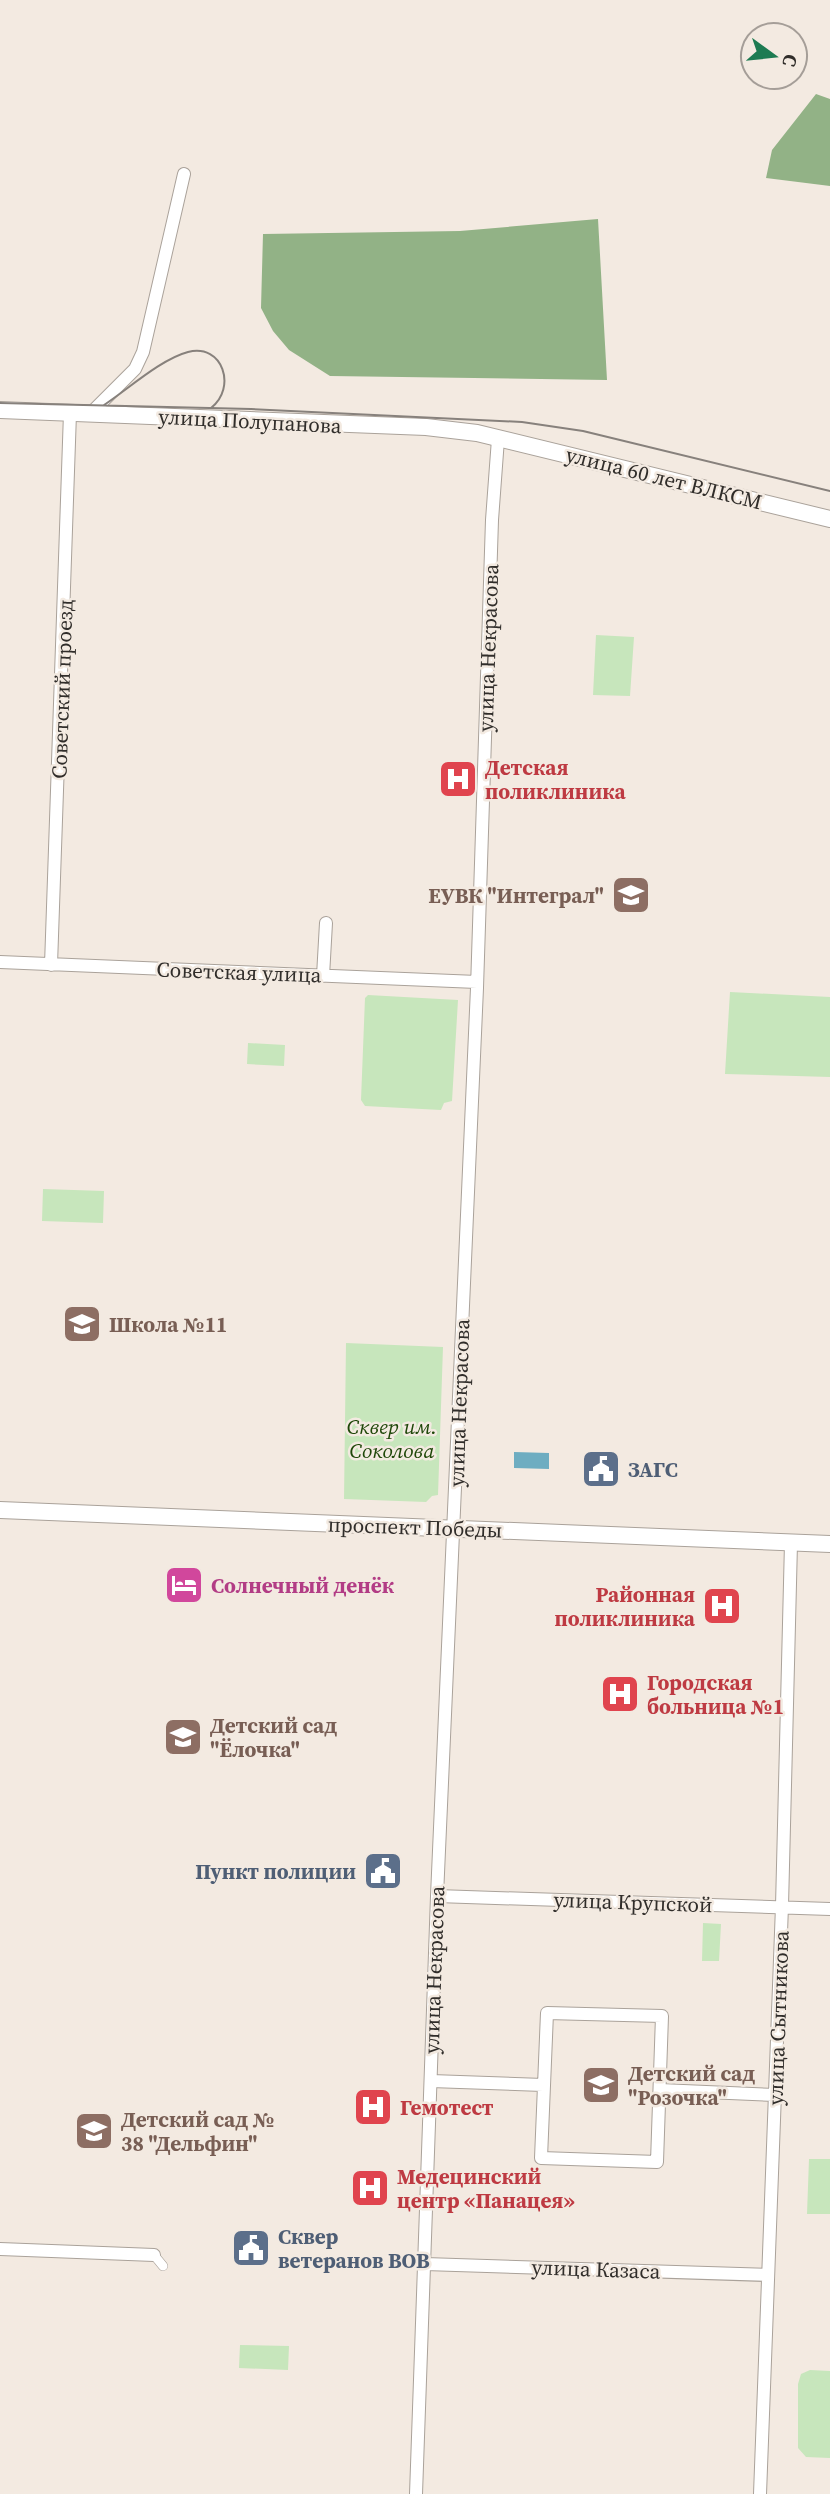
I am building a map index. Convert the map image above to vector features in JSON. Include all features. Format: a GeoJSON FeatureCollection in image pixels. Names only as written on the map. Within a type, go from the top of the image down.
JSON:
{"type":"FeatureCollection","features":[{"type":"Feature","properties":{"kind":"street"},"geometry":{"type":"LineString","coordinates":[[92,413],[135,369],[143,352],[184,174]]}},
{"type":"Feature","properties":{"kind":"street","name":"улица Полупанова"},"geometry":{"type":"LineString","coordinates":[[0,410],[426,427],[498,439]]}},
{"type":"Feature","properties":{"kind":"street","name":"Советский проезд"},"geometry":{"type":"LineString","coordinates":[[51,965],[70,413]]}},
{"type":"Feature","properties":{"kind":"street","name":"улица 60 лет ВЛКСМ"},"geometry":{"type":"LineString","coordinates":[[498,439],[830,519]]}},
{"type":"Feature","properties":{"kind":"street","name":"улица Некрасова"},"geometry":{"type":"LineString","coordinates":[[416,2494],[437,1896],[477,982],[492,520],[498,439]]}},
{"type":"Feature","properties":{"kind":"street"},"geometry":{"type":"LineString","coordinates":[[323,976],[326,923]]}},
{"type":"Feature","properties":{"kind":"street","name":"Советская улица"},"geometry":{"type":"LineString","coordinates":[[0,962],[477,982]]}},
{"type":"Feature","properties":{"kind":"street","name":"проспект Победы"},"geometry":{"type":"LineString","coordinates":[[0,1510],[830,1544]]}},
{"type":"Feature","properties":{"kind":"street","name":"улица Сытникова"},"geometry":{"type":"LineString","coordinates":[[760,2494],[782,1906],[791,1543]]}},
{"type":"Feature","properties":{"kind":"street","name":"улица Крупской"},"geometry":{"type":"LineString","coordinates":[[437,1896],[830,1909]]}},
{"type":"Feature","properties":{"kind":"street"},"geometry":{"type":"LineString","coordinates":[[547,2013],[662,2016],[660,2090],[657,2162],[541,2158],[547,2013]]}},
{"type":"Feature","properties":{"kind":"street"},"geometry":{"type":"LineString","coordinates":[[430,2081],[543,2085]]}},
{"type":"Feature","properties":{"kind":"street"},"geometry":{"type":"LineString","coordinates":[[660,2090],[775,2095]]}},
{"type":"Feature","properties":{"kind":"street"},"geometry":{"type":"LineString","coordinates":[[0,2249],[159,2261]]}},
{"type":"Feature","properties":{"kind":"street","name":"улица Казаса"},"geometry":{"type":"LineString","coordinates":[[425,2264],[768,2275]]}},
{"type":"Feature","properties":{"kind":"green space"},"geometry":{"type":"Polygon","coordinates":[[[816,94],[830,99],[830,186],[766,178],[772,150],[816,94]]]}},
{"type":"Feature","properties":{"kind":"green space"},"geometry":{"type":"Polygon","coordinates":[[[598,219],[607,380],[330,376],[289,350],[273,331],[261,308],[263,234],[460,231],[598,219]]]}},
{"type":"Feature","properties":{"kind":"green space"},"geometry":{"type":"Polygon","coordinates":[[[596,635],[634,637],[630,696],[593,695],[596,635]]]}},
{"type":"Feature","properties":{"kind":"green space"},"geometry":{"type":"Polygon","coordinates":[[[730,992],[830,997],[830,1077],[725,1074],[730,992]]]}},
{"type":"Feature","properties":{"kind":"green space"},"geometry":{"type":"Polygon","coordinates":[[[368,995],[458,1000],[452,1101],[444,1103],[441,1110],[365,1106],[361,1100],[365,998],[368,995]]]}},
{"type":"Feature","properties":{"kind":"green space"},"geometry":{"type":"Polygon","coordinates":[[[248,1043],[285,1045],[284,1066],[247,1064],[248,1043]]]}},
{"type":"Feature","properties":{"kind":"green space"},"geometry":{"type":"Polygon","coordinates":[[[43,1189],[104,1191],[103,1223],[42,1221],[43,1189]]]}},
{"type":"Feature","properties":{"kind":"green space","name":"Сквер им. Соколова"},"geometry":{"type":"Polygon","coordinates":[[[346,1343],[443,1347],[438,1495],[432,1496],[426,1502],[344,1499],[346,1343]]]}},
{"type":"Feature","properties":{"kind":"green space"},"geometry":{"type":"Polygon","coordinates":[[[703,1923],[721,1924],[719,1961],[702,1961],[703,1923]]]}},
{"type":"Feature","properties":{"kind":"green space"},"geometry":{"type":"Polygon","coordinates":[[[809,2159],[830,2159],[830,2214],[807,2214],[809,2159]]]}},
{"type":"Feature","properties":{"kind":"green space"},"geometry":{"type":"Polygon","coordinates":[[[240,2345],[289,2346],[288,2370],[239,2368],[240,2345]]]}},
{"type":"Feature","properties":{"kind":"green space"},"geometry":{"type":"Polygon","coordinates":[[[810,2370],[830,2371],[830,2458],[806,2457],[798,2448],[798,2384],[801,2374],[810,2370]]]}},
{"type":"Feature","properties":{"kind":"water"},"geometry":{"type":"Polygon","coordinates":[[[514,1452],[549,1453],[549,1469],[514,1468],[514,1452]]]}},
{"type":"Feature","properties":{"kind":"tram line"},"geometry":{"type":"LineString","coordinates":[[104,405],[167,361],[188,352],[200,351],[218,360],[224,379],[219,399],[211,408]]}},
{"type":"Feature","properties":{"kind":"tram line"},"geometry":{"type":"LineString","coordinates":[[0,403],[251,409],[522,422],[583,431],[830,491]]}},
{"type":"Feature","properties":{"kind":"place","name":"Детская поликлиника"},"geometry":{"type":"Point","coordinates":[458,779]}},
{"type":"Feature","properties":{"kind":"place","name":"ЕУВК \"Интеграл\""},"geometry":{"type":"Point","coordinates":[631,895]}},
{"type":"Feature","properties":{"kind":"place","name":"Школа №11"},"geometry":{"type":"Point","coordinates":[82,1324]}},
{"type":"Feature","properties":{"kind":"place","name":"ЗАГС"},"geometry":{"type":"Point","coordinates":[601,1469]}},
{"type":"Feature","properties":{"kind":"place","name":"Солнечный денёк"},"geometry":{"type":"Point","coordinates":[184,1585]}},
{"type":"Feature","properties":{"kind":"place","name":"Районная поликлиника"},"geometry":{"type":"Point","coordinates":[722,1606]}},
{"type":"Feature","properties":{"kind":"place","name":"Городская больница №1"},"geometry":{"type":"Point","coordinates":[620,1694]}},
{"type":"Feature","properties":{"kind":"place","name":"Детский сад \"Ёлочка\""},"geometry":{"type":"Point","coordinates":[183,1737]}},
{"type":"Feature","properties":{"kind":"place","name":"Пункт полиции"},"geometry":{"type":"Point","coordinates":[383,1871]}},
{"type":"Feature","properties":{"kind":"place","name":"Детский сад \"Розочка\""},"geometry":{"type":"Point","coordinates":[601,2085]}},
{"type":"Feature","properties":{"kind":"place","name":"Гемотест"},"geometry":{"type":"Point","coordinates":[373,2107]}},
{"type":"Feature","properties":{"kind":"place","name":"Детский сад № 38 \"Дельфин\""},"geometry":{"type":"Point","coordinates":[94,2131]}},
{"type":"Feature","properties":{"kind":"place","name":"Медецинский центр «Панацея»"},"geometry":{"type":"Point","coordinates":[370,2188]}},
{"type":"Feature","properties":{"kind":"place","name":"Сквер ветеранов ВОВ"},"geometry":{"type":"Point","coordinates":[251,2248]}}]}
